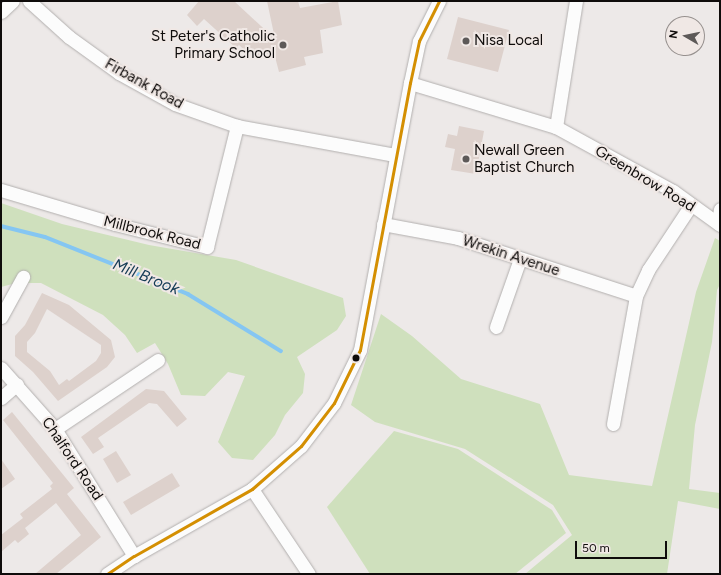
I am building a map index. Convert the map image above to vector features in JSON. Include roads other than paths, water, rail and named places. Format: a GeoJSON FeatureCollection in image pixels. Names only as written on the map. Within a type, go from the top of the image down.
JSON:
{"type":"FeatureCollection","features":[{"type":"Feature","properties":{"kind":"street"},"geometry":{"type":"LineString","coordinates":[[1,12],[14,1]]}},
{"type":"Feature","properties":{"kind":"street","name":"Firbank Road"},"geometry":{"type":"LineString","coordinates":[[29,1],[69,37],[119,73],[175,104],[237,126],[395,155]]}},
{"type":"Feature","properties":{"kind":"street"},"geometry":{"type":"LineString","coordinates":[[106,574],[134,556],[252,489],[301,446],[334,403],[360,350],[395,155],[419,41],[438,1]]}},
{"type":"Feature","properties":{"kind":"street"},"geometry":{"type":"LineString","coordinates":[[556,127],[576,1]]}},
{"type":"Feature","properties":{"kind":"street","name":"Greenbrow Road"},"geometry":{"type":"LineString","coordinates":[[410,83],[556,127],[672,191],[719,224]]}},
{"type":"Feature","properties":{"kind":"street","name":"Millbrook Road"},"geometry":{"type":"LineString","coordinates":[[1,190],[115,224],[207,247],[237,126]]}},
{"type":"Feature","properties":{"kind":"street"},"geometry":{"type":"LineString","coordinates":[[613,424],[636,296],[648,270],[691,205]]}},
{"type":"Feature","properties":{"kind":"street"},"geometry":{"type":"LineString","coordinates":[[719,224],[720,209]]}},
{"type":"Feature","properties":{"kind":"street","name":"Wrekin Avenue"},"geometry":{"type":"LineString","coordinates":[[383,224],[458,238],[636,296]]}},
{"type":"Feature","properties":{"kind":"street"},"geometry":{"type":"LineString","coordinates":[[496,327],[520,259]]}},
{"type":"Feature","properties":{"kind":"street"},"geometry":{"type":"LineString","coordinates":[[1,317],[23,276]]}},
{"type":"Feature","properties":{"kind":"street"},"geometry":{"type":"LineString","coordinates":[[54,429],[158,360]]}},
{"type":"Feature","properties":{"kind":"street","name":"Chalford Road"},"geometry":{"type":"LineString","coordinates":[[1,368],[17,384],[54,429],[134,556]]}},
{"type":"Feature","properties":{"kind":"street"},"geometry":{"type":"LineString","coordinates":[[1,398],[17,384]]}},
{"type":"Feature","properties":{"kind":"street"},"geometry":{"type":"LineString","coordinates":[[252,489],[308,573]]}},
{"type":"Feature","properties":{"kind":"waterway","name":"Mill Brook"},"geometry":{"type":"LineString","coordinates":[[1,226],[45,237],[188,294],[281,351]]}},
{"type":"Feature","properties":{"kind":"place","name":"Nisa Local"},"geometry":{"type":"Point","coordinates":[466,41]}},
{"type":"Feature","properties":{"kind":"place","name":"St Peter's Catholic Primary School"},"geometry":{"type":"Point","coordinates":[283,45]}},
{"type":"Feature","properties":{"kind":"place","name":"Newall Green Baptist Church"},"geometry":{"type":"Point","coordinates":[466,159]}}]}
